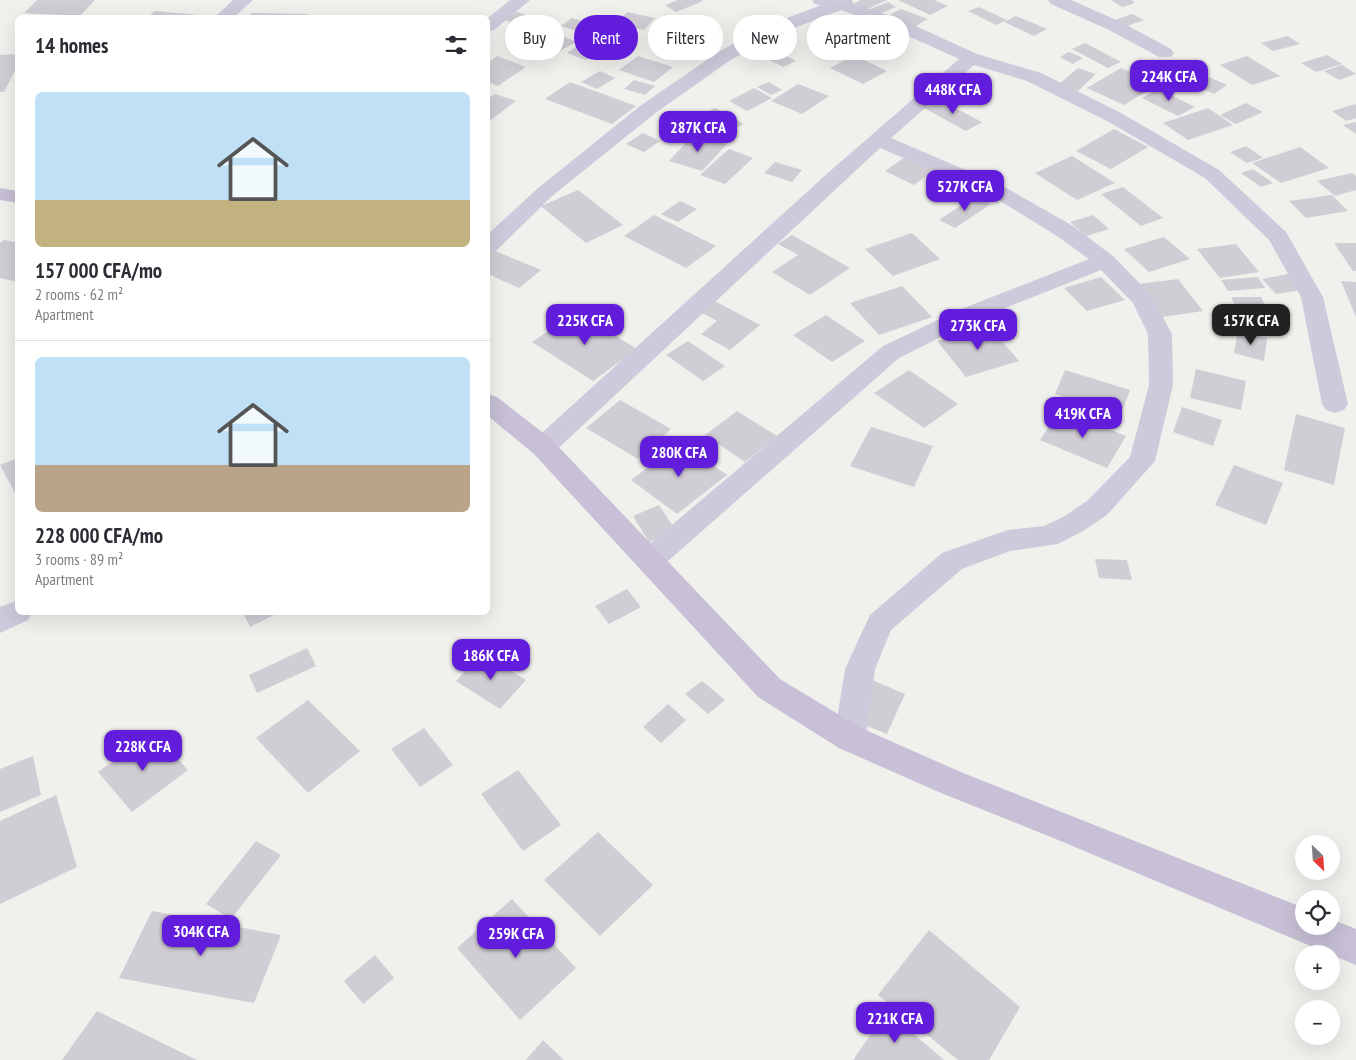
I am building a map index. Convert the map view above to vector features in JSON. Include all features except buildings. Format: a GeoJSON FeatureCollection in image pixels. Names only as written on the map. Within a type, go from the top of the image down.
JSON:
{"type":"FeatureCollection","features":[{"type":"Feature","properties":{"kind":"street"},"geometry":{"type":"LineString","coordinates":[[226,15],[244,0]]}},
{"type":"Feature","properties":{"kind":"street"},"geometry":{"type":"LineString","coordinates":[[490,24],[521,0]]}},
{"type":"Feature","properties":{"kind":"street"},"geometry":{"type":"LineString","coordinates":[[821,0],[844,2],[971,58],[1043,82],[1114,117],[1212,174],[1278,238],[1312,297],[1335,404]]}},
{"type":"Feature","properties":{"kind":"street"},"geometry":{"type":"LineString","coordinates":[[1056,0],[1115,26],[1165,53]]}},
{"type":"Feature","properties":{"kind":"street"},"geometry":{"type":"LineString","coordinates":[[490,244],[552,187],[647,110],[726,55],[775,29],[844,2]]}},
{"type":"Feature","properties":{"kind":"street"},"geometry":{"type":"LineString","coordinates":[[543,447],[829,182],[971,58]]}},
{"type":"Feature","properties":{"kind":"street"},"geometry":{"type":"LineString","coordinates":[[850,738],[860,669],[880,623],[952,561],[1008,541],[1048,536],[1073,524],[1097,508],[1142,461],[1161,385],[1160,334],[1142,300],[1105,261],[1065,231],[996,190],[879,140]]}},
{"type":"Feature","properties":{"kind":"street"},"geometry":{"type":"LineString","coordinates":[[0,194],[15,196]]}},
{"type":"Feature","properties":{"kind":"street"},"geometry":{"type":"LineString","coordinates":[[650,560],[891,352],[967,315],[1105,261]]}},
{"type":"Feature","properties":{"kind":"street"},"geometry":{"type":"LineString","coordinates":[[490,405],[543,447],[769,688],[850,738],[952,783],[1063,826],[1295,922]]}},
{"type":"Feature","properties":{"kind":"street"},"geometry":{"type":"LineString","coordinates":[[0,621],[15,614]]}},
{"type":"Feature","properties":{"kind":"street"},"geometry":{"type":"LineString","coordinates":[[1327,935],[1356,947]]}}]}
